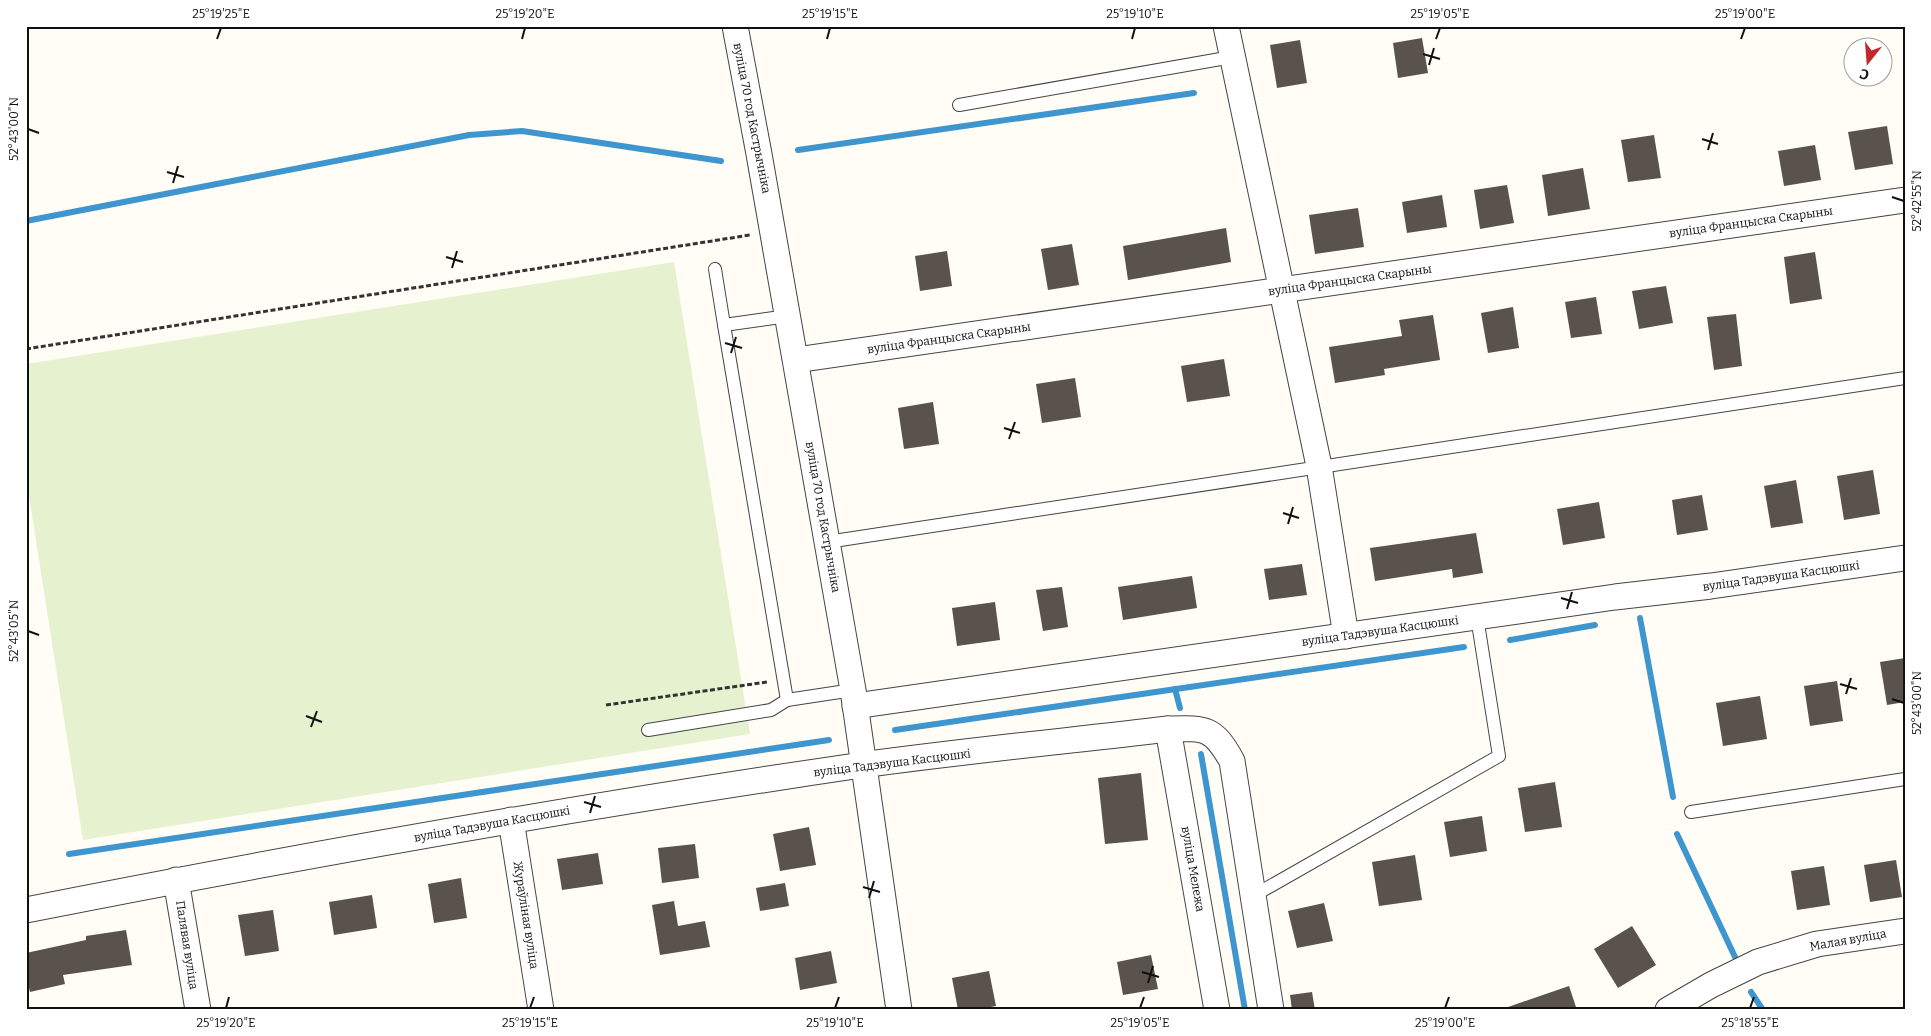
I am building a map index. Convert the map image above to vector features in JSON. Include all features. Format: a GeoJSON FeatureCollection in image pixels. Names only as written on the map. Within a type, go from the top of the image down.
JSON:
{"type":"FeatureCollection","features":[{"type":"Feature","properties":{"kind":"street","name":"вуліца 70 год Кастрычніка"},"geometry":{"type":"LineString","coordinates":[[735,26],[796,360],[854,698],[899,1010]]}},
{"type":"Feature","properties":{"kind":"street"},"geometry":{"type":"LineString","coordinates":[[1228,27],[1232,57],[1319,466],[1346,636]]}},
{"type":"Feature","properties":{"kind":"street","name":"вуліца Францыска Скарыны"},"geometry":{"type":"LineString","coordinates":[[796,360],[1905,200]]}},
{"type":"Feature","properties":{"kind":"street","name":"вуліца Тадэвуша Касцюшкі"},"geometry":{"type":"LineString","coordinates":[[854,698],[1346,636],[1905,558]]}},
{"type":"Feature","properties":{"kind":"street","name":"вуліца Тадэвуша Касцюшкі"},"geometry":{"type":"LineString","coordinates":[[26,910],[176,880],[511,820],[864,765],[1168,729],[1192,729],[1214,735],[1223,745],[1232,761],[1272,1010]]}},
{"type":"Feature","properties":{"kind":"street","name":"вуліца Мележа"},"geometry":{"type":"LineString","coordinates":[[1168,729],[1217,1010]]}},
{"type":"Feature","properties":{"kind":"street","name":"Жураўліная вуліца"},"geometry":{"type":"LineString","coordinates":[[511,820],[541,1010]]}},
{"type":"Feature","properties":{"kind":"street","name":"Палявая вуліца"},"geometry":{"type":"LineString","coordinates":[[176,880],[198,1010]]}},
{"type":"Feature","properties":{"kind":"street","name":"Малая вуліца"},"geometry":{"type":"LineString","coordinates":[[1668,1010],[1758,962],[1817,944],[1905,931]]}},
{"type":"Feature","properties":{"kind":"lane"},"geometry":{"type":"LineString","coordinates":[[959,106],[1232,57]]}},
{"type":"Feature","properties":{"kind":"lane"},"geometry":{"type":"LineString","coordinates":[[715,269],[787,700]]}},
{"type":"Feature","properties":{"kind":"lane"},"geometry":{"type":"LineString","coordinates":[[724,325],[788,316]]}},
{"type":"Feature","properties":{"kind":"lane"},"geometry":{"type":"LineString","coordinates":[[827,542],[1905,378]]}},
{"type":"Feature","properties":{"kind":"lane"},"geometry":{"type":"LineString","coordinates":[[1253,896],[1499,756],[1477,617]]}},
{"type":"Feature","properties":{"kind":"lane"},"geometry":{"type":"LineString","coordinates":[[648,730],[771,710],[787,700],[854,698]]}},
{"type":"Feature","properties":{"kind":"lane"},"geometry":{"type":"LineString","coordinates":[[1691,812],[1905,779]]}},
{"type":"Feature","properties":{"kind":"path"},"geometry":{"type":"LineString","coordinates":[[26,349],[750,234]]}},
{"type":"Feature","properties":{"kind":"path"},"geometry":{"type":"LineString","coordinates":[[606,705],[767,681],[771,710]]}},
{"type":"Feature","properties":{"kind":"green space"},"geometry":{"type":"Polygon","coordinates":[[[674,262],[750,734],[83,840],[26,477],[26,364],[674,262]]]}},
{"type":"Feature","properties":{"kind":"building"},"geometry":{"type":"Polygon","coordinates":[[[1422,38],[1428,73],[1398,78],[1393,43],[1422,38]]]}},
{"type":"Feature","properties":{"kind":"building"},"geometry":{"type":"Polygon","coordinates":[[[1300,40],[1307,83],[1277,88],[1270,45],[1300,40]]]}},
{"type":"Feature","properties":{"kind":"building"},"geometry":{"type":"Polygon","coordinates":[[[1887,126],[1893,164],[1855,170],[1848,132],[1887,126]]]}},
{"type":"Feature","properties":{"kind":"building"},"geometry":{"type":"Polygon","coordinates":[[[1654,135],[1661,178],[1628,182],[1621,140],[1654,135]]]}},
{"type":"Feature","properties":{"kind":"building"},"geometry":{"type":"Polygon","coordinates":[[[1815,145],[1821,180],[1784,186],[1778,151],[1815,145]]]}},
{"type":"Feature","properties":{"kind":"building"},"geometry":{"type":"Polygon","coordinates":[[[1583,168],[1590,209],[1548,216],[1542,175],[1583,168]]]}},
{"type":"Feature","properties":{"kind":"building"},"geometry":{"type":"Polygon","coordinates":[[[1507,185],[1514,223],[1480,229],[1474,190],[1507,185]]]}},
{"type":"Feature","properties":{"kind":"building"},"geometry":{"type":"Polygon","coordinates":[[[1442,195],[1447,227],[1407,233],[1402,202],[1442,195]]]}},
{"type":"Feature","properties":{"kind":"building"},"geometry":{"type":"Polygon","coordinates":[[[1358,208],[1364,247],[1315,254],[1309,215],[1358,208]]]}},
{"type":"Feature","properties":{"kind":"building"},"geometry":{"type":"Polygon","coordinates":[[[1226,228],[1231,262],[1128,280],[1123,246],[1226,228]]]}},
{"type":"Feature","properties":{"kind":"building"},"geometry":{"type":"Polygon","coordinates":[[[1072,244],[1079,285],[1048,290],[1041,249],[1072,244]]]}},
{"type":"Feature","properties":{"kind":"building"},"geometry":{"type":"Polygon","coordinates":[[[947,251],[952,286],[920,291],[915,256],[947,251]]]}},
{"type":"Feature","properties":{"kind":"building"},"geometry":{"type":"Polygon","coordinates":[[[1815,252],[1822,299],[1790,304],[1784,257],[1815,252]]]}},
{"type":"Feature","properties":{"kind":"building"},"geometry":{"type":"Polygon","coordinates":[[[1666,286],[1673,323],[1639,329],[1632,291],[1666,286]]]}},
{"type":"Feature","properties":{"kind":"building"},"geometry":{"type":"Polygon","coordinates":[[[1596,297],[1602,334],[1571,338],[1565,302],[1596,297]]]}},
{"type":"Feature","properties":{"kind":"building"},"geometry":{"type":"Polygon","coordinates":[[[1513,307],[1519,348],[1488,353],[1481,313],[1513,307]]]}},
{"type":"Feature","properties":{"kind":"building"},"geometry":{"type":"Polygon","coordinates":[[[1736,314],[1742,366],[1714,370],[1707,317],[1736,314]]]}},
{"type":"Feature","properties":{"kind":"building"},"geometry":{"type":"Polygon","coordinates":[[[1433,315],[1440,360],[1384,369],[1385,375],[1335,383],[1329,347],[1402,336],[1399,320],[1433,315]]]}},
{"type":"Feature","properties":{"kind":"building"},"geometry":{"type":"Polygon","coordinates":[[[1224,359],[1230,396],[1187,402],[1181,366],[1224,359]]]}},
{"type":"Feature","properties":{"kind":"building"},"geometry":{"type":"Polygon","coordinates":[[[1075,378],[1081,417],[1042,423],[1036,384],[1075,378]]]}},
{"type":"Feature","properties":{"kind":"building"},"geometry":{"type":"Polygon","coordinates":[[[933,402],[939,444],[904,449],[898,408],[933,402]]]}},
{"type":"Feature","properties":{"kind":"building"},"geometry":{"type":"Polygon","coordinates":[[[1873,470],[1880,514],[1844,520],[1837,476],[1873,470]]]}},
{"type":"Feature","properties":{"kind":"building"},"geometry":{"type":"Polygon","coordinates":[[[1796,480],[1803,523],[1771,528],[1764,486],[1796,480]]]}},
{"type":"Feature","properties":{"kind":"building"},"geometry":{"type":"Polygon","coordinates":[[[1702,495],[1708,530],[1677,535],[1672,500],[1702,495]]]}},
{"type":"Feature","properties":{"kind":"building"},"geometry":{"type":"Polygon","coordinates":[[[1599,502],[1605,538],[1563,545],[1557,509],[1599,502]]]}},
{"type":"Feature","properties":{"kind":"building"},"geometry":{"type":"Polygon","coordinates":[[[1476,533],[1483,573],[1453,578],[1452,569],[1375,581],[1370,548],[1476,533]]]}},
{"type":"Feature","properties":{"kind":"building"},"geometry":{"type":"Polygon","coordinates":[[[1302,564],[1307,595],[1269,600],[1264,569],[1302,564]]]}},
{"type":"Feature","properties":{"kind":"building"},"geometry":{"type":"Polygon","coordinates":[[[1192,576],[1197,608],[1123,620],[1118,587],[1192,576]]]}},
{"type":"Feature","properties":{"kind":"building"},"geometry":{"type":"Polygon","coordinates":[[[1062,587],[1068,627],[1043,631],[1036,590],[1062,587]]]}},
{"type":"Feature","properties":{"kind":"building"},"geometry":{"type":"Polygon","coordinates":[[[995,602],[1000,640],[957,646],[952,608],[995,602]]]}},
{"type":"Feature","properties":{"kind":"building"},"geometry":{"type":"Polygon","coordinates":[[[1905,658],[1905,702],[1887,705],[1880,662],[1905,658]]]}},
{"type":"Feature","properties":{"kind":"building"},"geometry":{"type":"Polygon","coordinates":[[[1837,681],[1843,721],[1810,726],[1804,686],[1837,681]]]}},
{"type":"Feature","properties":{"kind":"building"},"geometry":{"type":"Polygon","coordinates":[[[1760,696],[1767,739],[1723,746],[1716,703],[1760,696]]]}},
{"type":"Feature","properties":{"kind":"building"},"geometry":{"type":"Polygon","coordinates":[[[1141,773],[1148,840],[1105,844],[1098,778],[1141,773]]]}},
{"type":"Feature","properties":{"kind":"building"},"geometry":{"type":"Polygon","coordinates":[[[1555,782],[1562,827],[1525,832],[1518,788],[1555,782]]]}},
{"type":"Feature","properties":{"kind":"building"},"geometry":{"type":"Polygon","coordinates":[[[1482,816],[1487,851],[1450,857],[1444,822],[1482,816]]]}},
{"type":"Feature","properties":{"kind":"building"},"geometry":{"type":"Polygon","coordinates":[[[809,827],[816,865],[780,871],[773,834],[809,827]]]}},
{"type":"Feature","properties":{"kind":"building"},"geometry":{"type":"Polygon","coordinates":[[[695,844],[699,878],[662,883],[658,848],[695,844]]]}},
{"type":"Feature","properties":{"kind":"building"},"geometry":{"type":"Polygon","coordinates":[[[598,853],[603,884],[562,890],[557,859],[598,853]]]}},
{"type":"Feature","properties":{"kind":"building"},"geometry":{"type":"Polygon","coordinates":[[[1415,855],[1422,900],[1379,906],[1372,862],[1415,855]]]}},
{"type":"Feature","properties":{"kind":"building"},"geometry":{"type":"Polygon","coordinates":[[[1896,860],[1902,897],[1870,902],[1864,865],[1896,860]]]}},
{"type":"Feature","properties":{"kind":"building"},"geometry":{"type":"Polygon","coordinates":[[[1824,866],[1830,905],[1797,910],[1791,871],[1824,866]]]}},
{"type":"Feature","properties":{"kind":"building"},"geometry":{"type":"Polygon","coordinates":[[[461,878],[467,918],[434,923],[428,884],[461,878]]]}},
{"type":"Feature","properties":{"kind":"building"},"geometry":{"type":"Polygon","coordinates":[[[785,883],[789,906],[760,911],[756,888],[785,883]]]}},
{"type":"Feature","properties":{"kind":"building"},"geometry":{"type":"Polygon","coordinates":[[[372,895],[377,928],[334,935],[329,902],[372,895]]]}},
{"type":"Feature","properties":{"kind":"building"},"geometry":{"type":"Polygon","coordinates":[[[674,901],[678,926],[705,921],[710,947],[660,955],[652,905],[674,901]]]}},
{"type":"Feature","properties":{"kind":"building"},"geometry":{"type":"Polygon","coordinates":[[[1324,903],[1333,941],[1297,948],[1288,911],[1324,903]]]}},
{"type":"Feature","properties":{"kind":"building"},"geometry":{"type":"Polygon","coordinates":[[[273,910],[279,951],[245,956],[238,915],[273,910]]]}},
{"type":"Feature","properties":{"kind":"building"},"geometry":{"type":"Polygon","coordinates":[[[1632,926],[1656,965],[1618,988],[1594,949],[1632,926]]]}},
{"type":"Feature","properties":{"kind":"building"},"geometry":{"type":"Polygon","coordinates":[[[126,930],[132,965],[63,975],[65,984],[30,992],[26,975],[26,953],[86,940],[86,936],[126,930]]]}},
{"type":"Feature","properties":{"kind":"building"},"geometry":{"type":"Polygon","coordinates":[[[831,951],[837,983],[800,990],[795,958],[831,951]]]}},
{"type":"Feature","properties":{"kind":"building"},"geometry":{"type":"Polygon","coordinates":[[[1151,955],[1158,989],[1123,995],[1117,962],[1151,955]]]}},
{"type":"Feature","properties":{"kind":"building"},"geometry":{"type":"Polygon","coordinates":[[[989,971],[996,1006],[975,1010],[958,1010],[952,978],[989,971]]]}},
{"type":"Feature","properties":{"kind":"building"},"geometry":{"type":"Polygon","coordinates":[[[1569,986],[1577,1010],[1508,1010],[1508,1007],[1569,986]]]}},
{"type":"Feature","properties":{"kind":"building"},"geometry":{"type":"Polygon","coordinates":[[[1312,992],[1315,1010],[1292,1010],[1290,995],[1312,992]]]}},
{"type":"Feature","properties":{"kind":"waterway"},"geometry":{"type":"LineString","coordinates":[[798,150],[1194,93]]}},
{"type":"Feature","properties":{"kind":"waterway"},"geometry":{"type":"LineString","coordinates":[[26,221],[469,135],[522,131],[721,161]]}},
{"type":"Feature","properties":{"kind":"waterway"},"geometry":{"type":"LineString","coordinates":[[1640,618],[1673,797]]}},
{"type":"Feature","properties":{"kind":"waterway"},"geometry":{"type":"LineString","coordinates":[[1510,640],[1595,625]]}},
{"type":"Feature","properties":{"kind":"waterway"},"geometry":{"type":"LineString","coordinates":[[895,730],[1464,647]]}},
{"type":"Feature","properties":{"kind":"waterway"},"geometry":{"type":"LineString","coordinates":[[1175,689],[1180,708]]}},
{"type":"Feature","properties":{"kind":"waterway"},"geometry":{"type":"LineString","coordinates":[[69,854],[829,740]]}},
{"type":"Feature","properties":{"kind":"waterway"},"geometry":{"type":"LineString","coordinates":[[1201,754],[1245,1010]]}},
{"type":"Feature","properties":{"kind":"waterway"},"geometry":{"type":"LineString","coordinates":[[1677,834],[1735,957]]}},
{"type":"Feature","properties":{"kind":"waterway"},"geometry":{"type":"LineString","coordinates":[[1751,992],[1763,1010]]}}]}
